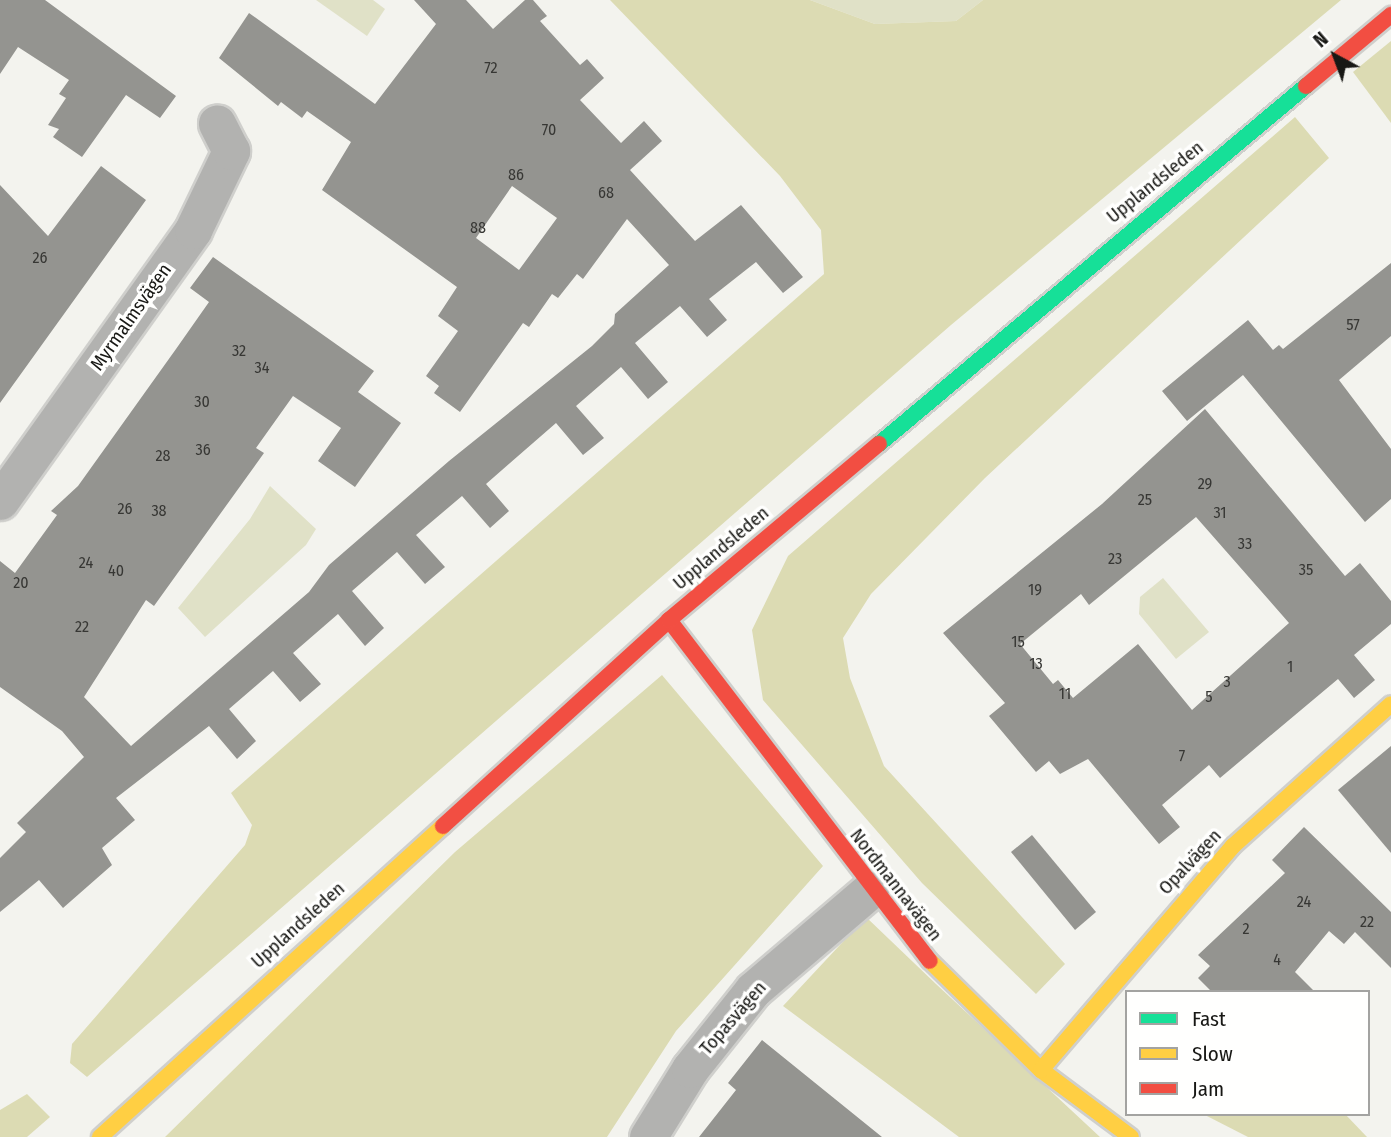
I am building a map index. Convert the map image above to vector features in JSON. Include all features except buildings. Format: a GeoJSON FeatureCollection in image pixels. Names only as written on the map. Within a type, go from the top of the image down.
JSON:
{"type":"FeatureCollection","features":[{"type":"Feature","properties":{"kind":"street","name":"Upplandsleden"},"geometry":{"type":"LineString","coordinates":[[100,1137],[669,620],[1391,15]]}},
{"type":"Feature","properties":{"kind":"street","name":"Myrmalmsvägen"},"geometry":{"type":"LineString","coordinates":[[0,501],[192,230],[231,152],[217,123]]}},
{"type":"Feature","properties":{"kind":"street","name":"Nordmannavägen"},"geometry":{"type":"LineString","coordinates":[[669,620],[870,890],[923,954],[1041,1069],[1131,1137]]}},
{"type":"Feature","properties":{"kind":"street","name":"Opalvägen"},"geometry":{"type":"LineString","coordinates":[[1041,1069],[1233,846],[1391,704]]}},
{"type":"Feature","properties":{"kind":"street","name":"Topasvägen"},"geometry":{"type":"LineString","coordinates":[[648,1137],[690,1069],[753,990],[870,890]]}},
{"type":"Feature","properties":{"kind":"green space"},"geometry":{"type":"Polygon","coordinates":[[[316,0],[373,0],[385,9],[367,36],[316,0]]]}},
{"type":"Feature","properties":{"kind":"green space"},"geometry":{"type":"Polygon","coordinates":[[[610,0],[810,0],[875,24],[956,21],[983,0],[1341,0],[951,325],[87,1077],[70,1063],[72,1044],[245,845],[252,825],[231,793],[824,274],[821,230],[780,176],[610,0]]]}},
{"type":"Feature","properties":{"kind":"green space"},"geometry":{"type":"Polygon","coordinates":[[[810,0],[983,0],[956,21],[875,24],[810,0]]]}},
{"type":"Feature","properties":{"kind":"green space"},"geometry":{"type":"Polygon","coordinates":[[[1391,41],[1391,123],[1353,72],[1391,41]]]}},
{"type":"Feature","properties":{"kind":"green space"},"geometry":{"type":"Polygon","coordinates":[[[1295,117],[1329,158],[985,478],[871,594],[843,638],[850,678],[884,766],[1065,964],[1036,994],[922,883],[763,700],[752,630],[788,556],[1295,117]]]}},
{"type":"Feature","properties":{"kind":"green space"},"geometry":{"type":"Polygon","coordinates":[[[270,486],[316,529],[306,545],[205,637],[178,608],[250,519],[270,486]]]}},
{"type":"Feature","properties":{"kind":"green space"},"geometry":{"type":"Polygon","coordinates":[[[1163,578],[1209,632],[1176,659],[1139,614],[1140,597],[1163,578]]]}},
{"type":"Feature","properties":{"kind":"green space"},"geometry":{"type":"Polygon","coordinates":[[[662,675],[823,866],[676,1031],[607,1137],[165,1137],[455,852],[662,675]]]}},
{"type":"Feature","properties":{"kind":"green space"},"geometry":{"type":"Polygon","coordinates":[[[866,917],[1100,1137],[959,1137],[783,1006],[866,917]]]}},
{"type":"Feature","properties":{"kind":"green space"},"geometry":{"type":"Polygon","coordinates":[[[27,1094],[50,1117],[27,1137],[0,1137],[0,1110],[27,1094]]]}},
{"type":"Feature","properties":{"kind":"green space"},"geometry":{"type":"Polygon","coordinates":[[[1207,1116],[1347,1116],[1367,1137],[1248,1137],[1207,1116]]]}},
{"type":"Feature","properties":{"kind":"traffic: fast"},"geometry":{"type":"LineString","coordinates":[[879,444],[1306,86]]}},
{"type":"Feature","properties":{"kind":"traffic: slow"},"geometry":{"type":"LineString","coordinates":[[1041,1070],[1233,846],[1391,704]]}},
{"type":"Feature","properties":{"kind":"traffic: slow"},"geometry":{"type":"LineString","coordinates":[[100,1137],[443,826]]}},
{"type":"Feature","properties":{"kind":"traffic: slow"},"geometry":{"type":"LineString","coordinates":[[930,961],[1041,1070],[1131,1137]]}},
{"type":"Feature","properties":{"kind":"traffic: jam"},"geometry":{"type":"LineString","coordinates":[[1306,86],[1391,15]]}},
{"type":"Feature","properties":{"kind":"traffic: jam"},"geometry":{"type":"LineString","coordinates":[[443,826],[669,620],[879,444]]}},
{"type":"Feature","properties":{"kind":"traffic: jam"},"geometry":{"type":"LineString","coordinates":[[669,620],[930,961]]}}]}
